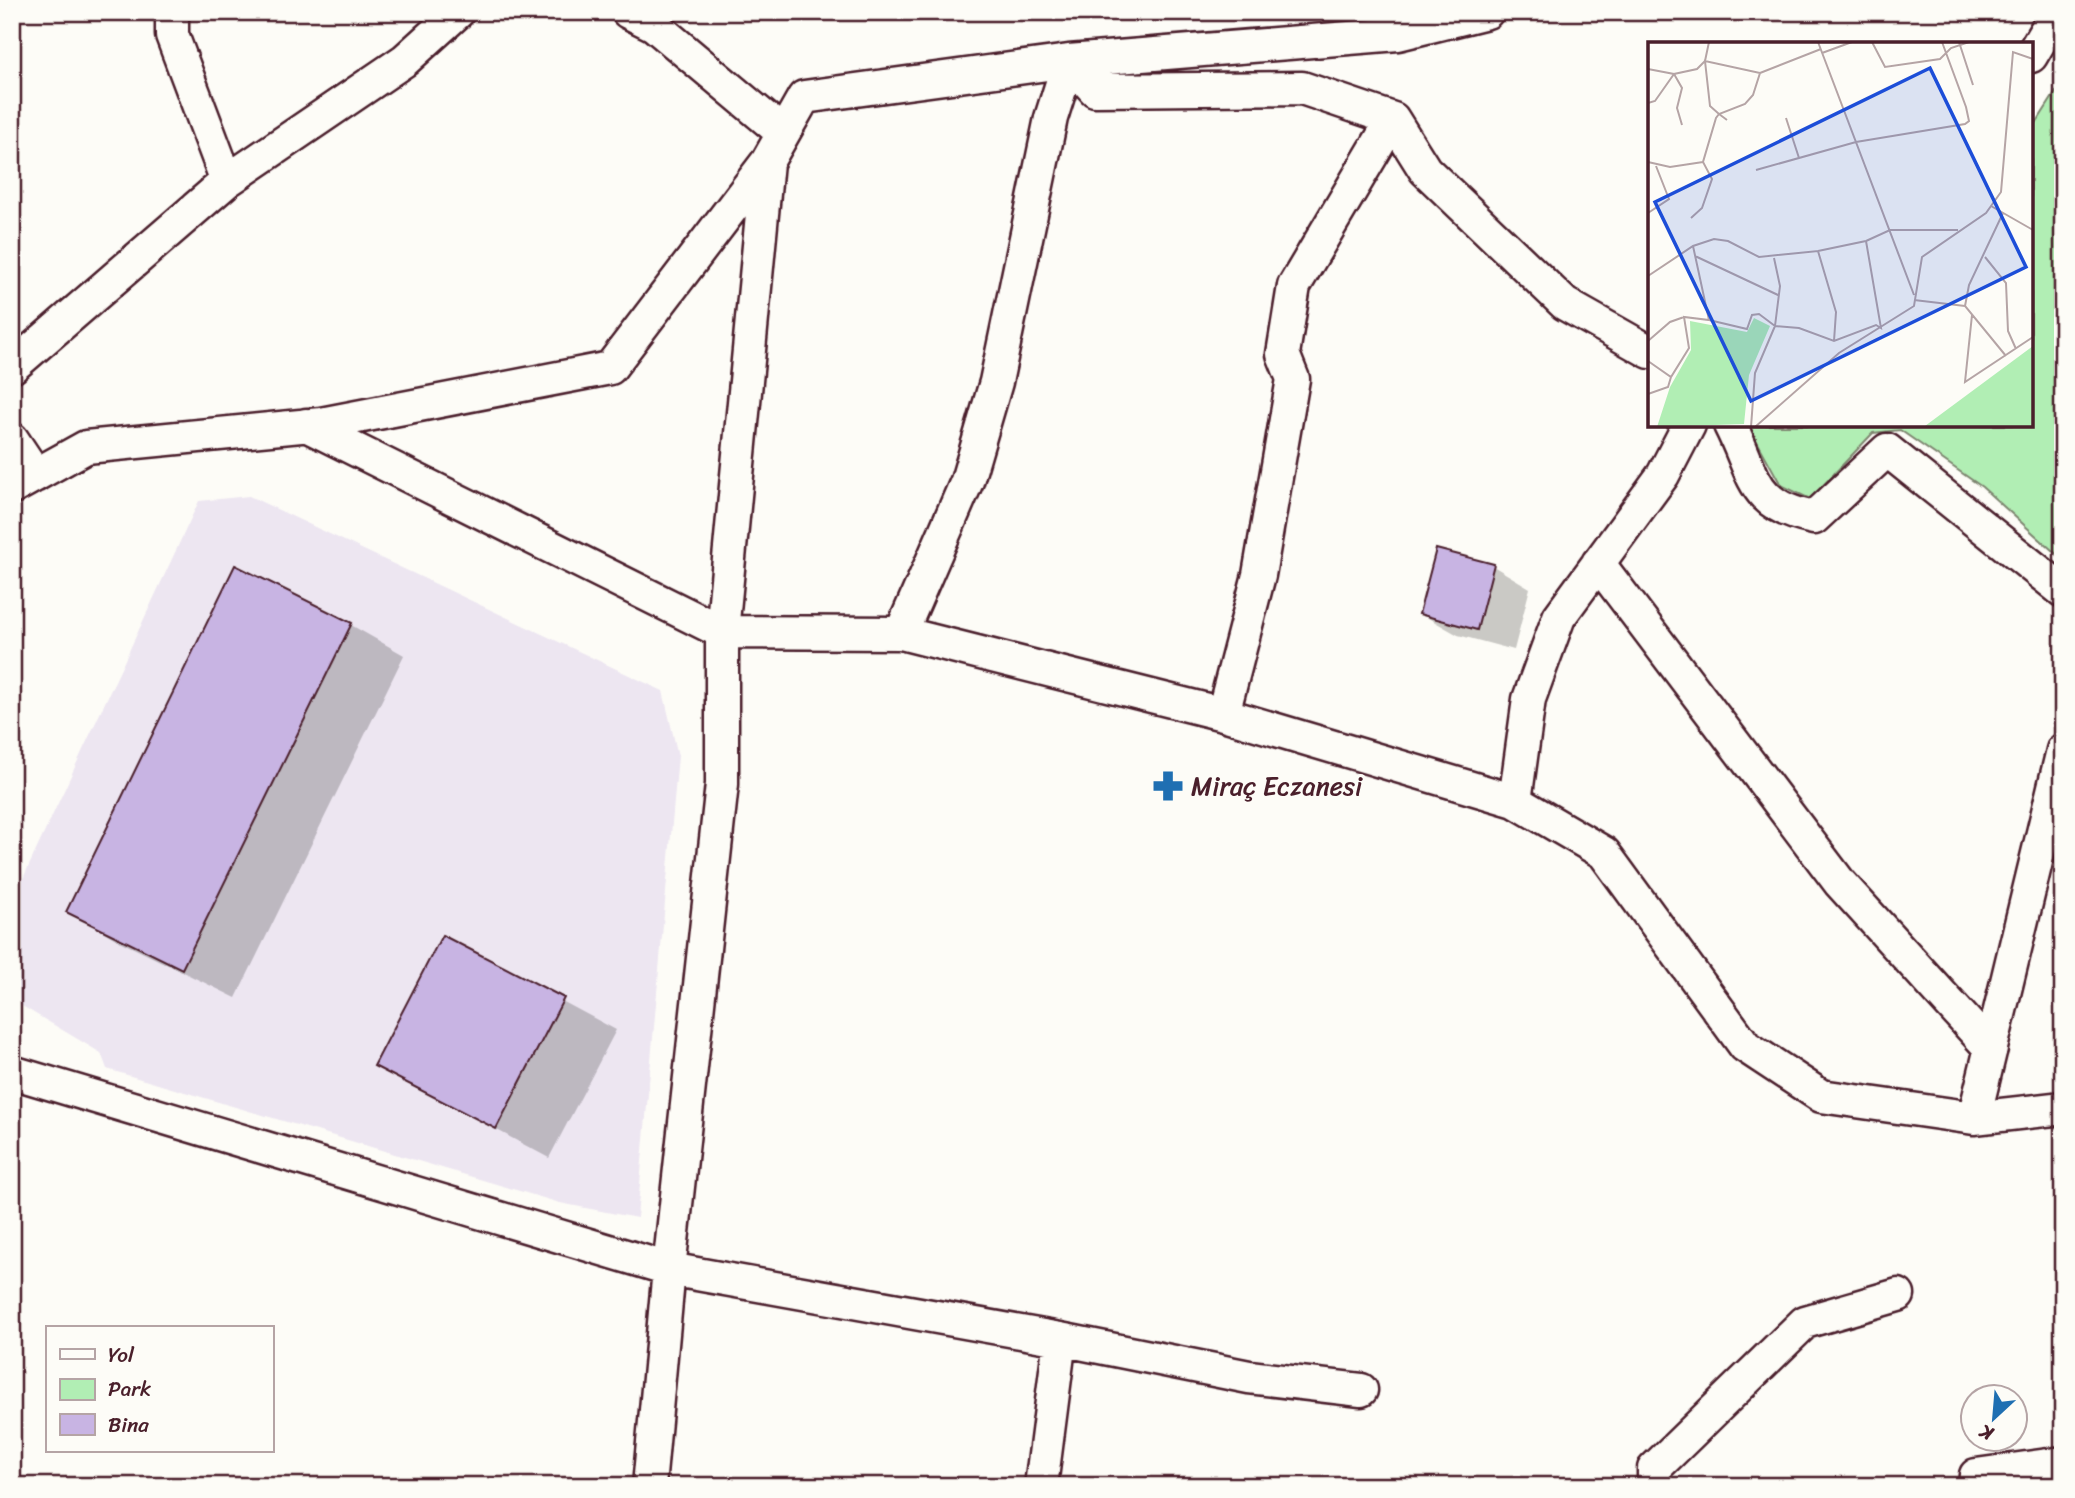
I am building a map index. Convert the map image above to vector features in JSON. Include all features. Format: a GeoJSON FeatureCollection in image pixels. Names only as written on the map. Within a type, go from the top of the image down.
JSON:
{"type":"FeatureCollection","features":[{"type":"Feature","properties":{"kind":"street"},"geometry":{"type":"LineString","coordinates":[[172,12],[172,35],[226,181]]}},
{"type":"Feature","properties":{"kind":"street"},"geometry":{"type":"LineString","coordinates":[[12,367],[226,181],[405,60],[458,12]]}},
{"type":"Feature","properties":{"kind":"street"},"geometry":{"type":"LineString","coordinates":[[628,12],[654,25],[783,133]]}},
{"type":"Feature","properties":{"kind":"street"},"geometry":{"type":"LineString","coordinates":[[12,439],[24,481],[86,447],[306,425],[610,368],[767,162],[804,97],[1069,61],[1398,34],[1487,12]]}},
{"type":"Feature","properties":{"kind":"street"},"geometry":{"type":"LineString","coordinates":[[2033,53],[2057,12]]}},
{"type":"Feature","properties":{"kind":"street"},"geometry":{"type":"LineString","coordinates":[[1069,61],[1094,90],[1302,88],[1393,119],[1425,170],[1565,304],[1648,351]]}},
{"type":"Feature","properties":{"kind":"street"},"geometry":{"type":"LineString","coordinates":[[901,633],[968,481],[996,382],[1051,118],[1069,61]]}},
{"type":"Feature","properties":{"kind":"street"},"geometry":{"type":"LineString","coordinates":[[1223,714],[1259,575],[1293,380],[1283,354],[1294,286],[1393,119]]}},
{"type":"Feature","properties":{"kind":"street"},"geometry":{"type":"LineString","coordinates":[[649,1486],[669,1269],[722,784],[722,632],[767,162]]}},
{"type":"Feature","properties":{"kind":"street"},"geometry":{"type":"LineString","coordinates":[[306,425],[722,632],[901,633],[1223,714],[1515,801],[1604,853],[1745,1046],[1821,1096],[1974,1118],[2063,1108]]}},
{"type":"Feature","properties":{"kind":"street"},"geometry":{"type":"LineString","coordinates":[[1515,801],[1530,699],[1559,617],[1663,475],[1688,427]]}},
{"type":"Feature","properties":{"kind":"street"},"geometry":{"type":"LineString","coordinates":[[1731,427],[1757,485],[1773,504],[1787,513],[1814,518],[1887,450],[2063,591]]}},
{"type":"Feature","properties":{"kind":"street"},"geometry":{"type":"LineString","coordinates":[[1598,563],[1840,883],[1991,1049]]}},
{"type":"Feature","properties":{"kind":"street"},"geometry":{"type":"LineString","coordinates":[[1974,1118],[2063,750]]}},
{"type":"Feature","properties":{"kind":"street"},"geometry":{"type":"LineString","coordinates":[[12,1072],[669,1269],[1060,1339],[1249,1377],[1361,1390]]}},
{"type":"Feature","properties":{"kind":"street"},"geometry":{"type":"LineString","coordinates":[[1654,1486],[1654,1469],[1805,1322],[1898,1295]]}},
{"type":"Feature","properties":{"kind":"street"},"geometry":{"type":"LineString","coordinates":[[1041,1486],[1060,1339]]}},
{"type":"Feature","properties":{"kind":"street"},"geometry":{"type":"LineString","coordinates":[[1975,1486],[1976,1475],[2063,1464]]}},
{"type":"Feature","properties":{"kind":"shaded area"},"geometry":{"type":"Polygon","coordinates":[[[249,496],[663,691],[678,756],[637,1218],[560,1203],[107,1069],[101,1053],[12,1000],[12,902],[199,501],[249,496]]]}},
{"type":"Feature","properties":{"kind":"green space"},"geometry":{"type":"Polygon","coordinates":[[[2063,81],[2063,560],[1982,487],[1900,430],[1873,433],[1810,499],[1781,485],[1749,427],[2033,427],[2033,128],[2063,81]]]}},
{"type":"Feature","properties":{"kind":"building"},"geometry":{"type":"Polygon","coordinates":[[[1436,549],[1494,564],[1477,630],[1419,614],[1436,549]]]}},
{"type":"Feature","properties":{"kind":"building"},"geometry":{"type":"Polygon","coordinates":[[[235,565],[352,623],[182,969],[66,912],[235,565]]]}},
{"type":"Feature","properties":{"kind":"building"},"geometry":{"type":"Polygon","coordinates":[[[442,935],[564,998],[496,1129],[374,1066],[442,935]]]}},
{"type":"Feature","properties":{"kind":"place","name":"Miraç Eczanesi"},"geometry":{"type":"Point","coordinates":[1168,786]}}]}
